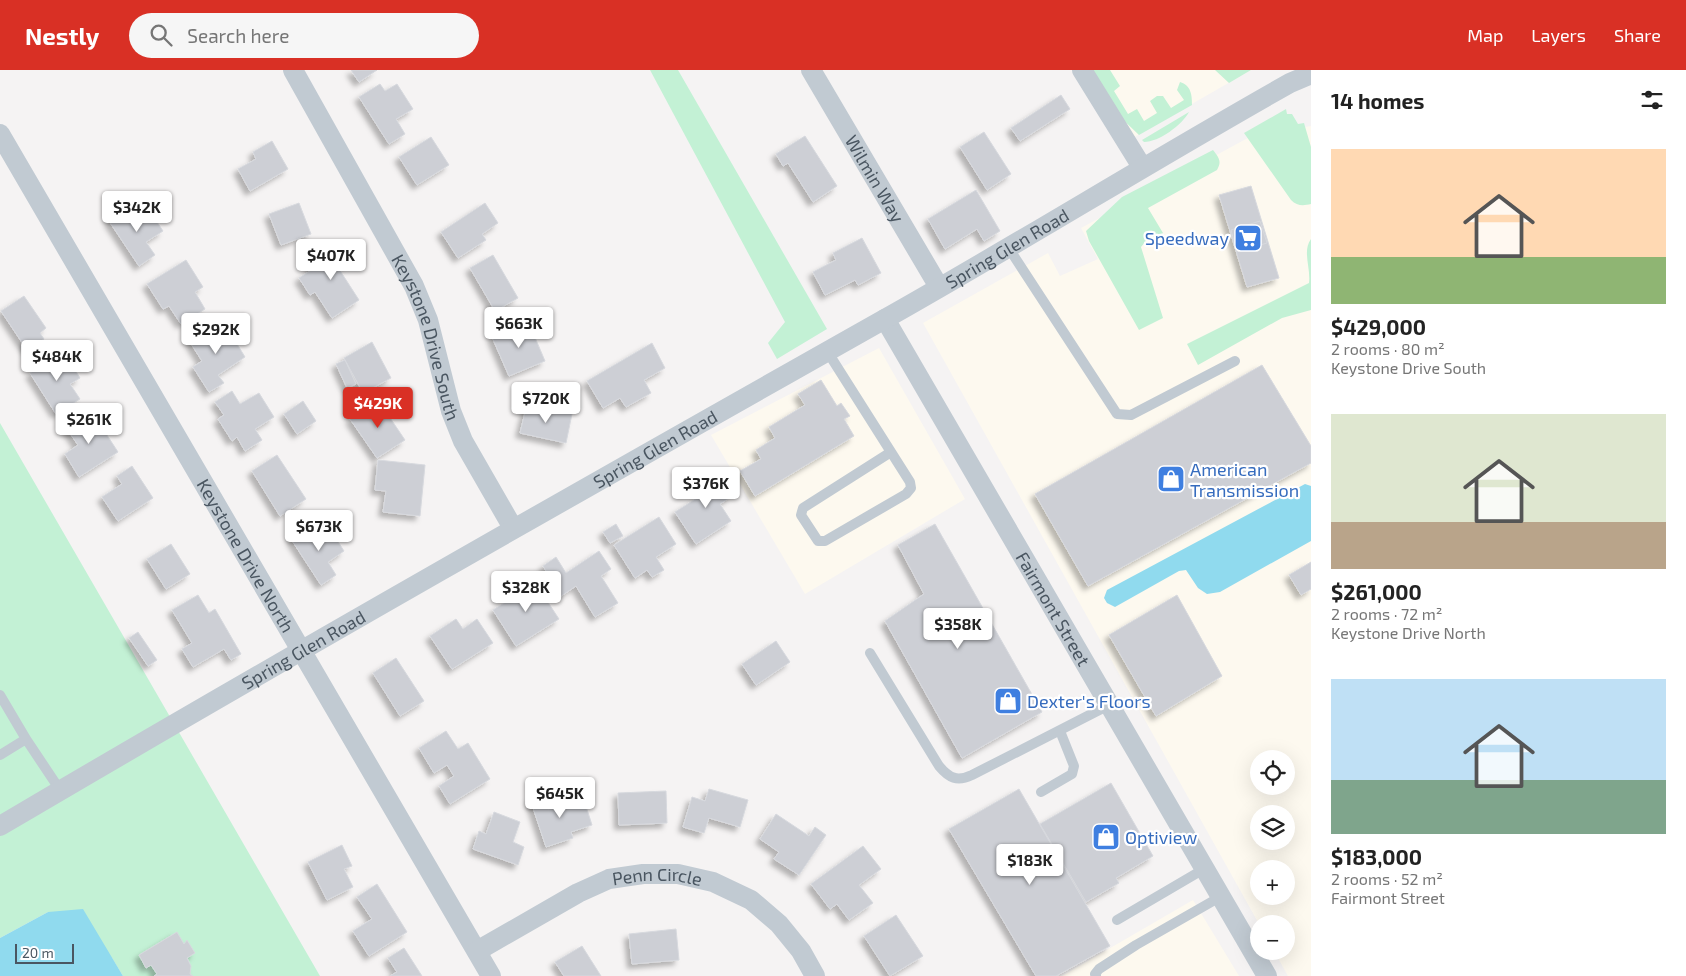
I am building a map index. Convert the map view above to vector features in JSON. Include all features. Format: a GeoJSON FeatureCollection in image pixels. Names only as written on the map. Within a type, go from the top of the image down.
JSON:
{"type":"FeatureCollection","features":[{"type":"Feature","properties":{"kind":"street","name":"Keystone Drive South"},"geometry":{"type":"LineString","coordinates":[[293,70],[414,286],[428,320],[441,380],[460,433],[513,528]]}},
{"type":"Feature","properties":{"kind":"street","name":"Wilmin Way"},"geometry":{"type":"LineString","coordinates":[[811,70],[939,288]]}},
{"type":"Feature","properties":{"kind":"street"},"geometry":{"type":"LineString","coordinates":[[1082,70],[1142,167]]}},
{"type":"Feature","properties":{"kind":"street","name":"Spring Glen Road"},"geometry":{"type":"LineString","coordinates":[[0,826],[513,528],[939,288],[1142,167],[1290,83],[1311,74]]}},
{"type":"Feature","properties":{"kind":"street","name":"Keystone Drive North"},"geometry":{"type":"LineString","coordinates":[[0,134],[491,976]]}},
{"type":"Feature","properties":{"kind":"street","name":"Fairmont Street"},"geometry":{"type":"LineString","coordinates":[[885,319],[1267,976]]}},
{"type":"Feature","properties":{"kind":"street","name":"Penn Circle"},"geometry":{"type":"LineString","coordinates":[[477,951],[578,893],[609,879],[643,874],[678,874],[713,882],[752,900],[779,924],[801,951],[815,976]]}},
{"type":"Feature","properties":{"kind":"lane"},"geometry":{"type":"LineString","coordinates":[[1008,247],[1117,414],[1131,415],[1236,361]]}},
{"type":"Feature","properties":{"kind":"lane"},"geometry":{"type":"LineString","coordinates":[[827,351],[891,452],[910,482],[911,488],[906,494],[826,541],[818,541],[801,515],[803,508],[891,452]]}},
{"type":"Feature","properties":{"kind":"lane"},"geometry":{"type":"LineString","coordinates":[[870,653],[939,766],[948,777],[962,780],[1109,705]]}},
{"type":"Feature","properties":{"kind":"lane"},"geometry":{"type":"LineString","coordinates":[[0,696],[60,790]]}},
{"type":"Feature","properties":{"kind":"lane"},"geometry":{"type":"LineString","coordinates":[[1041,792],[1072,774],[1074,766],[1060,731]]}},
{"type":"Feature","properties":{"kind":"lane"},"geometry":{"type":"LineString","coordinates":[[0,755],[26,739]]}},
{"type":"Feature","properties":{"kind":"lane"},"geometry":{"type":"LineString","coordinates":[[1117,920],[1204,869]]}},
{"type":"Feature","properties":{"kind":"lane"},"geometry":{"type":"LineString","coordinates":[[1096,976],[1095,974],[1099,969],[1136,945],[1220,897]]}},
{"type":"Feature","properties":{"kind":"shaded area"},"geometry":{"type":"Polygon","coordinates":[[[1090,70],[1251,70],[1131,139],[1090,70]]]}},
{"type":"Feature","properties":{"kind":"shaded area"},"geometry":{"type":"Polygon","coordinates":[[[1287,117],[1294,129],[1311,126],[1311,976],[1288,976],[1279,960],[1295,960],[1295,915],[1254,915],[923,323],[1048,253],[1060,276],[1098,259],[1081,228],[1287,117]]]}},
{"type":"Feature","properties":{"kind":"shaded area"},"geometry":{"type":"Polygon","coordinates":[[[879,348],[965,499],[805,594],[711,435],[879,348]]]}},
{"type":"Feature","properties":{"kind":"shaded area"},"geometry":{"type":"Polygon","coordinates":[[[1193,900],[1239,976],[1062,976],[1193,900]]]}},
{"type":"Feature","properties":{"kind":"green space"},"geometry":{"type":"Polygon","coordinates":[[[650,70],[678,70],[827,329],[777,359],[768,343],[785,322],[650,70]]]}},
{"type":"Feature","properties":{"kind":"green space"},"geometry":{"type":"Polygon","coordinates":[[[1087,70],[1110,70],[1120,86],[1114,91],[1128,114],[1137,109],[1144,121],[1157,113],[1150,101],[1157,96],[1163,96],[1171,108],[1184,100],[1177,90],[1180,82],[1189,88],[1192,105],[1139,135],[1116,113],[1087,70]]]}},
{"type":"Feature","properties":{"kind":"green space"},"geometry":{"type":"Polygon","coordinates":[[[1215,70],[1251,70],[1229,83],[1215,70]]]}},
{"type":"Feature","properties":{"kind":"green space"},"geometry":{"type":"Polygon","coordinates":[[[1286,109],[1287,114],[1292,114],[1298,124],[1304,123],[1311,147],[1311,204],[1300,205],[1291,200],[1244,133],[1286,109]]]}},
{"type":"Feature","properties":{"kind":"green space"},"geometry":{"type":"Polygon","coordinates":[[[1189,112],[1170,132],[1150,141],[1144,142],[1142,140],[1189,112]]]}},
{"type":"Feature","properties":{"kind":"green space"},"geometry":{"type":"Polygon","coordinates":[[[1213,150],[1219,160],[1217,170],[1148,208],[1163,233],[1146,241],[1141,247],[1163,318],[1139,330],[1089,241],[1086,231],[1122,197],[1213,150]]]}},
{"type":"Feature","properties":{"kind":"green space"},"geometry":{"type":"Polygon","coordinates":[[[1311,239],[1311,310],[1282,318],[1198,365],[1187,344],[1309,283],[1307,249],[1311,239]]]}},
{"type":"Feature","properties":{"kind":"green space"},"geometry":{"type":"Polygon","coordinates":[[[0,423],[320,976],[123,976],[112,958],[48,912],[0,938],[0,423]]]}},
{"type":"Feature","properties":{"kind":"water"},"geometry":{"type":"Polygon","coordinates":[[[1305,484],[1311,486],[1311,541],[1220,592],[1207,594],[1198,588],[1186,570],[1179,571],[1115,607],[1107,603],[1104,598],[1107,590],[1305,484]]]}},
{"type":"Feature","properties":{"kind":"water"},"geometry":{"type":"Polygon","coordinates":[[[83,909],[123,976],[0,976],[0,938],[48,912],[83,909]]]}},
{"type":"Feature","properties":{"kind":"building"},"geometry":{"type":"Polygon","coordinates":[[[351,70],[377,70],[359,82],[351,70]]]}},
{"type":"Feature","properties":{"kind":"building"},"geometry":{"type":"Polygon","coordinates":[[[380,84],[385,91],[397,84],[413,109],[396,119],[405,134],[389,144],[359,97],[380,84]]]}},
{"type":"Feature","properties":{"kind":"building"},"geometry":{"type":"Polygon","coordinates":[[[1061,95],[1070,109],[1020,141],[1011,128],[1061,95]]]}},
{"type":"Feature","properties":{"kind":"building"},"geometry":{"type":"Polygon","coordinates":[[[984,132],[1011,174],[987,190],[960,147],[984,132]]]}},
{"type":"Feature","properties":{"kind":"building"},"geometry":{"type":"Polygon","coordinates":[[[805,136],[837,186],[813,202],[788,163],[783,166],[776,154],[805,136]]]}},
{"type":"Feature","properties":{"kind":"building"},"geometry":{"type":"Polygon","coordinates":[[[431,137],[449,165],[417,185],[399,157],[431,137]]]}},
{"type":"Feature","properties":{"kind":"building"},"geometry":{"type":"Polygon","coordinates":[[[272,141],[288,169],[250,191],[238,169],[256,159],[253,152],[272,141]]]}},
{"type":"Feature","properties":{"kind":"building"},"geometry":{"type":"Polygon","coordinates":[[[1251,186],[1279,278],[1247,287],[1219,195],[1251,186]]]}},
{"type":"Feature","properties":{"kind":"building"},"geometry":{"type":"Polygon","coordinates":[[[976,190],[1000,231],[984,241],[977,229],[945,249],[928,219],[976,190]]]}},
{"type":"Feature","properties":{"kind":"building"},"geometry":{"type":"Polygon","coordinates":[[[299,203],[311,234],[281,245],[269,214],[299,203]]]}},
{"type":"Feature","properties":{"kind":"building"},"geometry":{"type":"Polygon","coordinates":[[[485,203],[498,223],[482,234],[486,240],[458,258],[441,232],[485,203]]]}},
{"type":"Feature","properties":{"kind":"building"},"geometry":{"type":"Polygon","coordinates":[[[147,207],[163,231],[146,242],[155,255],[139,266],[109,221],[129,208],[134,216],[147,207]]]}},
{"type":"Feature","properties":{"kind":"building"},"geometry":{"type":"Polygon","coordinates":[[[1260,221],[1267,243],[1237,252],[1231,230],[1260,221]]]}},
{"type":"Feature","properties":{"kind":"building"},"geometry":{"type":"Polygon","coordinates":[[[862,238],[881,273],[858,285],[855,280],[825,295],[813,272],[836,260],[833,253],[862,238]]]}},
{"type":"Feature","properties":{"kind":"building"},"geometry":{"type":"Polygon","coordinates":[[[351,246],[358,256],[339,269],[359,300],[332,318],[315,292],[310,295],[299,278],[313,269],[308,261],[327,249],[333,257],[351,246]]]}},
{"type":"Feature","properties":{"kind":"building"},"geometry":{"type":"Polygon","coordinates":[[[493,255],[518,298],[495,311],[470,268],[493,255]]]}},
{"type":"Feature","properties":{"kind":"building"},"geometry":{"type":"Polygon","coordinates":[[[186,260],[203,287],[195,292],[205,309],[181,324],[169,306],[163,309],[147,284],[186,260]]]}},
{"type":"Feature","properties":{"kind":"building"},"geometry":{"type":"Polygon","coordinates":[[[24,296],[46,328],[40,333],[44,339],[27,350],[1,311],[24,296]]]}},
{"type":"Feature","properties":{"kind":"building"},"geometry":{"type":"Polygon","coordinates":[[[223,321],[245,357],[218,375],[224,383],[209,392],[193,367],[202,361],[190,342],[223,321]]]}},
{"type":"Feature","properties":{"kind":"building"},"geometry":{"type":"Polygon","coordinates":[[[528,321],[545,361],[509,376],[492,337],[528,321]]]}},
{"type":"Feature","properties":{"kind":"building"},"geometry":{"type":"Polygon","coordinates":[[[372,342],[391,378],[363,393],[344,358],[372,342]]]}},
{"type":"Feature","properties":{"kind":"building"},"geometry":{"type":"Polygon","coordinates":[[[652,343],[665,368],[644,380],[651,393],[626,407],[620,398],[603,408],[587,381],[652,343]]]}},
{"type":"Feature","properties":{"kind":"building"},"geometry":{"type":"Polygon","coordinates":[[[64,352],[80,378],[70,384],[80,399],[56,414],[30,373],[64,352]]]}},
{"type":"Feature","properties":{"kind":"building"},"geometry":{"type":"Polygon","coordinates":[[[345,360],[356,384],[347,388],[336,364],[345,360]]]}},
{"type":"Feature","properties":{"kind":"building"},"geometry":{"type":"Polygon","coordinates":[[[1262,365],[1311,446],[1311,463],[1088,586],[1035,494],[1262,365]]]}},
{"type":"Feature","properties":{"kind":"building"},"geometry":{"type":"Polygon","coordinates":[[[821,380],[837,406],[841,403],[850,416],[844,419],[854,436],[755,496],[740,471],[761,459],[756,450],[775,438],[769,427],[805,405],[798,394],[821,380]]]}},
{"type":"Feature","properties":{"kind":"building"},"geometry":{"type":"Polygon","coordinates":[[[232,391],[240,404],[259,393],[274,417],[255,429],[262,440],[245,451],[237,437],[232,441],[218,419],[224,415],[215,402],[232,391]]]}},
{"type":"Feature","properties":{"kind":"building"},"geometry":{"type":"Polygon","coordinates":[[[378,400],[405,440],[377,458],[350,419],[378,400]]]}},
{"type":"Feature","properties":{"kind":"building"},"geometry":{"type":"Polygon","coordinates":[[[303,401],[316,421],[297,434],[284,414],[303,401]]]}},
{"type":"Feature","properties":{"kind":"building"},"geometry":{"type":"Polygon","coordinates":[[[527,404],[572,414],[566,443],[520,433],[527,404]]]}},
{"type":"Feature","properties":{"kind":"building"},"geometry":{"type":"Polygon","coordinates":[[[92,412],[118,452],[79,477],[65,454],[78,445],[67,429],[92,412]]]}},
{"type":"Feature","properties":{"kind":"building"},"geometry":{"type":"Polygon","coordinates":[[[277,455],[306,499],[280,516],[252,471],[277,455]]]}},
{"type":"Feature","properties":{"kind":"building"},"geometry":{"type":"Polygon","coordinates":[[[378,460],[425,465],[420,516],[383,512],[386,491],[375,490],[378,460]]]}},
{"type":"Feature","properties":{"kind":"building"},"geometry":{"type":"Polygon","coordinates":[[[132,466],[153,498],[118,521],[102,497],[122,484],[117,476],[132,466]]]}},
{"type":"Feature","properties":{"kind":"building"},"geometry":{"type":"Polygon","coordinates":[[[715,470],[732,496],[720,504],[731,521],[696,544],[675,512],[705,493],[697,481],[715,470]]]}},
{"type":"Feature","properties":{"kind":"building"},"geometry":{"type":"Polygon","coordinates":[[[659,517],[676,544],[656,557],[664,570],[652,577],[647,570],[635,578],[614,545],[659,517]]]}},
{"type":"Feature","properties":{"kind":"building"},"geometry":{"type":"Polygon","coordinates":[[[616,524],[623,536],[610,543],[603,532],[616,524]]]}},
{"type":"Feature","properties":{"kind":"building"},"geometry":{"type":"Polygon","coordinates":[[[935,524],[1042,712],[962,758],[885,621],[924,594],[898,545],[935,524]]]}},
{"type":"Feature","properties":{"kind":"building"},"geometry":{"type":"Polygon","coordinates":[[[311,526],[316,534],[328,526],[344,551],[328,562],[336,575],[321,585],[291,539],[311,526]]]}},
{"type":"Feature","properties":{"kind":"building"},"geometry":{"type":"Polygon","coordinates":[[[171,544],[190,574],[166,589],[147,559],[171,544]]]}},
{"type":"Feature","properties":{"kind":"building"},"geometry":{"type":"Polygon","coordinates":[[[599,551],[611,569],[601,576],[618,603],[595,617],[576,586],[561,596],[543,566],[556,557],[566,573],[599,551]]]}},
{"type":"Feature","properties":{"kind":"building"},"geometry":{"type":"Polygon","coordinates":[[[1311,562],[1311,589],[1301,595],[1289,575],[1311,562]]]}},
{"type":"Feature","properties":{"kind":"building"},"geometry":{"type":"Polygon","coordinates":[[[532,578],[559,619],[516,646],[493,610],[512,598],[508,593],[532,578]]]}},
{"type":"Feature","properties":{"kind":"building"},"geometry":{"type":"Polygon","coordinates":[[[198,595],[209,613],[215,609],[241,654],[231,660],[224,649],[193,667],[182,649],[192,643],[172,610],[198,595]]]}},
{"type":"Feature","properties":{"kind":"building"},"geometry":{"type":"Polygon","coordinates":[[[1177,595],[1222,676],[1156,716],[1109,635],[1177,595]]]}},
{"type":"Feature","properties":{"kind":"building"},"geometry":{"type":"Polygon","coordinates":[[[456,619],[463,629],[477,619],[493,643],[452,669],[430,636],[456,619]]]}},
{"type":"Feature","properties":{"kind":"building"},"geometry":{"type":"Polygon","coordinates":[[[138,632],[157,660],[148,666],[129,638],[138,632]]]}},
{"type":"Feature","properties":{"kind":"building"},"geometry":{"type":"Polygon","coordinates":[[[776,641],[790,662],[756,685],[742,664],[776,641]]]}},
{"type":"Feature","properties":{"kind":"building"},"geometry":{"type":"Polygon","coordinates":[[[396,658],[424,701],[400,716],[373,673],[396,658]]]}},
{"type":"Feature","properties":{"kind":"building"},"geometry":{"type":"Polygon","coordinates":[[[446,731],[458,749],[468,743],[490,779],[450,804],[439,786],[454,776],[447,765],[434,773],[419,748],[446,731]]]}},
{"type":"Feature","properties":{"kind":"building"},"geometry":{"type":"Polygon","coordinates":[[[1111,783],[1153,856],[1116,878],[1119,883],[1086,902],[1040,824],[1111,783]]]}},
{"type":"Feature","properties":{"kind":"building"},"geometry":{"type":"Polygon","coordinates":[[[709,789],[748,800],[740,827],[709,818],[704,833],[683,827],[692,797],[705,801],[709,789]]]}},
{"type":"Feature","properties":{"kind":"building"},"geometry":{"type":"Polygon","coordinates":[[[1019,789],[1110,946],[1056,976],[1036,976],[949,829],[1019,789]]]}},
{"type":"Feature","properties":{"kind":"building"},"geometry":{"type":"Polygon","coordinates":[[[666,791],[667,823],[619,825],[618,793],[666,791]]]}},
{"type":"Feature","properties":{"kind":"building"},"geometry":{"type":"Polygon","coordinates":[[[543,795],[548,809],[583,797],[592,825],[571,832],[573,838],[546,847],[530,799],[543,795]]]}},
{"type":"Feature","properties":{"kind":"building"},"geometry":{"type":"Polygon","coordinates":[[[494,812],[520,822],[513,842],[524,847],[518,865],[473,849],[479,831],[486,834],[494,812]]]}},
{"type":"Feature","properties":{"kind":"building"},"geometry":{"type":"Polygon","coordinates":[[[776,814],[809,836],[815,827],[826,835],[799,875],[774,859],[779,852],[760,839],[776,814]]]}},
{"type":"Feature","properties":{"kind":"building"},"geometry":{"type":"Polygon","coordinates":[[[342,845],[352,866],[344,869],[353,887],[327,900],[308,862],[342,845]]]}},
{"type":"Feature","properties":{"kind":"building"},"geometry":{"type":"Polygon","coordinates":[[[863,846],[881,869],[859,885],[873,903],[849,920],[837,904],[830,909],[811,884],[863,846]]]}},
{"type":"Feature","properties":{"kind":"building"},"geometry":{"type":"Polygon","coordinates":[[[377,884],[407,932],[369,956],[353,931],[372,919],[357,897],[377,884]]]}},
{"type":"Feature","properties":{"kind":"building"},"geometry":{"type":"Polygon","coordinates":[[[896,915],[923,956],[890,976],[864,936],[896,915]]]}},
{"type":"Feature","properties":{"kind":"building"},"geometry":{"type":"Polygon","coordinates":[[[676,929],[679,960],[632,964],[629,934],[676,929]]]}},
{"type":"Feature","properties":{"kind":"building"},"geometry":{"type":"Polygon","coordinates":[[[177,932],[184,944],[187,940],[195,953],[187,958],[191,966],[190,974],[193,976],[154,976],[157,974],[151,965],[146,968],[139,955],[177,932]]]}},
{"type":"Feature","properties":{"kind":"building"},"geometry":{"type":"Polygon","coordinates":[[[582,946],[601,976],[564,976],[555,962],[582,946]]]}},
{"type":"Feature","properties":{"kind":"building"},"geometry":{"type":"Polygon","coordinates":[[[404,948],[422,976],[390,976],[397,972],[388,958],[404,948]]]}},
{"type":"Feature","properties":{"kind":"place","name":"Speedway"},"geometry":{"type":"Point","coordinates":[1248,238]}},
{"type":"Feature","properties":{"kind":"place","name":"American Transmission"},"geometry":{"type":"Point","coordinates":[1171,479]}},
{"type":"Feature","properties":{"kind":"place","name":"Dexter's Floors"},"geometry":{"type":"Point","coordinates":[1008,701]}},
{"type":"Feature","properties":{"kind":"place","name":"Optiview"},"geometry":{"type":"Point","coordinates":[1106,837]}}]}
